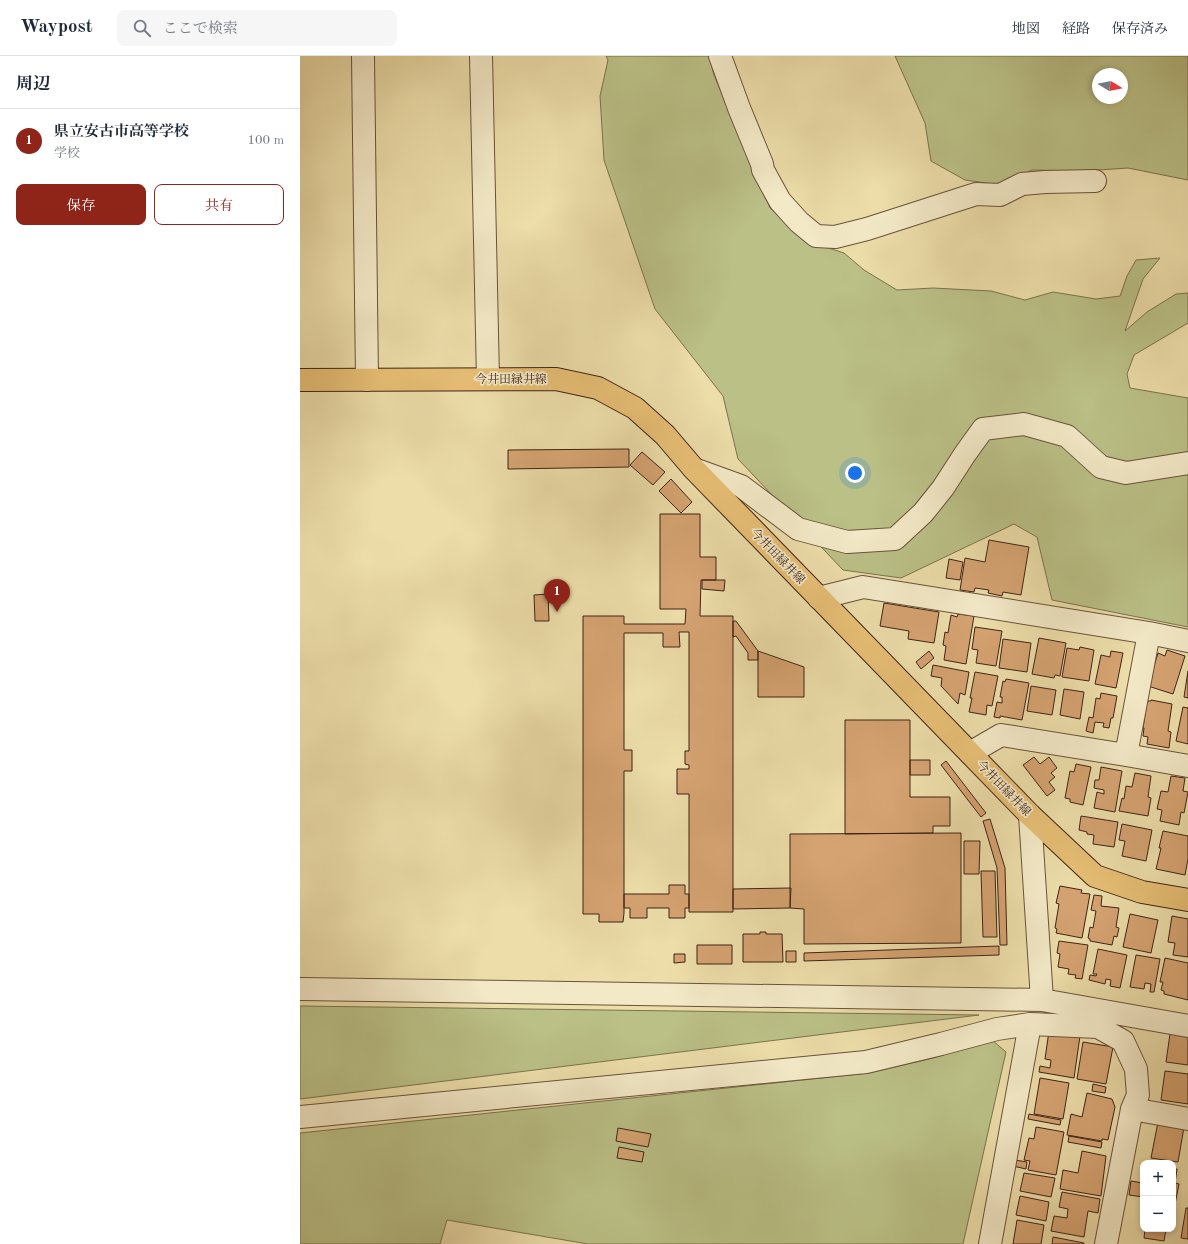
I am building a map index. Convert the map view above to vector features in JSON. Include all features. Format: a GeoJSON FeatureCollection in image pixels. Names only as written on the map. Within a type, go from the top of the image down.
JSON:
{"type":"FeatureCollection","features":[{"type":"Feature","properties":{"kind":"main road","name":"今井田緑井線"},"geometry":{"type":"LineString","coordinates":[[300,380],[556,379],[598,388],[635,408],[665,435],[694,469],[1030,815],[1095,876],[1142,892],[1188,900]]}},
{"type":"Feature","properties":{"kind":"street"},"geometry":{"type":"LineString","coordinates":[[364,56],[367,380]]}},
{"type":"Feature","properties":{"kind":"street"},"geometry":{"type":"LineString","coordinates":[[481,56],[488,379]]}},
{"type":"Feature","properties":{"kind":"street"},"geometry":{"type":"LineString","coordinates":[[720,56],[763,170],[780,201],[799,222],[816,236],[835,237],[867,229],[976,194],[1000,195],[1022,184],[1095,181]]}},
{"type":"Feature","properties":{"kind":"street"},"geometry":{"type":"LineString","coordinates":[[694,469],[740,486],[798,529],[847,542],[895,539],[923,513],[933,501],[983,429],[1024,424],[1067,436],[1100,466],[1126,473],[1188,463]]}},
{"type":"Feature","properties":{"kind":"street"},"geometry":{"type":"LineString","coordinates":[[819,598],[863,587],[1188,641]]}},
{"type":"Feature","properties":{"kind":"street"},"geometry":{"type":"LineString","coordinates":[[1126,755],[1149,634]]}},
{"type":"Feature","properties":{"kind":"street"},"geometry":{"type":"LineString","coordinates":[[970,753],[1001,735],[1188,766]]}},
{"type":"Feature","properties":{"kind":"street"},"geometry":{"type":"LineString","coordinates":[[1030,815],[1042,1000]]}},
{"type":"Feature","properties":{"kind":"street"},"geometry":{"type":"LineString","coordinates":[[300,989],[1042,1000],[1188,1026]]}},
{"type":"Feature","properties":{"kind":"street"},"geometry":{"type":"LineString","coordinates":[[990,1244],[1030,1024]]}},
{"type":"Feature","properties":{"kind":"street"},"geometry":{"type":"LineString","coordinates":[[300,1118],[866,1062],[997,1029],[1030,1024],[1098,1027],[1123,1041],[1136,1069],[1138,1094],[1132,1109],[1106,1244]]}},
{"type":"Feature","properties":{"kind":"street"},"geometry":{"type":"LineString","coordinates":[[1132,1109],[1188,1119]]}},
{"type":"Feature","properties":{"kind":"green space"},"geometry":{"type":"Polygon","coordinates":[[[606,56],[709,56],[714,75],[770,208],[804,240],[844,253],[864,270],[897,290],[933,288],[991,291],[1025,300],[1053,292],[1096,299],[1120,296],[1127,276],[1136,260],[1160,258],[1143,279],[1125,331],[1147,312],[1176,294],[1188,293],[1188,323],[1134,355],[1127,374],[1130,388],[1188,398],[1188,627],[1052,600],[1037,537],[1014,524],[901,578],[843,570],[738,459],[723,396],[655,309],[604,160],[600,96],[608,60],[606,56]]]}},
{"type":"Feature","properties":{"kind":"green space"},"geometry":{"type":"Polygon","coordinates":[[[895,56],[1188,56],[1188,180],[1128,168],[1084,171],[1032,170],[1000,185],[965,180],[931,161],[925,123],[895,56]]]}},
{"type":"Feature","properties":{"kind":"green space"},"geometry":{"type":"Polygon","coordinates":[[[300,1006],[979,1015],[300,1099],[300,1006]]]}},
{"type":"Feature","properties":{"kind":"green space"},"geometry":{"type":"Polygon","coordinates":[[[992,1040],[1006,1052],[963,1244],[588,1244],[447,1220],[440,1244],[300,1244],[300,1133],[869,1073],[933,1058],[992,1040]]]}},
{"type":"Feature","properties":{"kind":"building"},"geometry":{"type":"Polygon","coordinates":[[[629,449],[629,467],[508,469],[508,450],[629,449]]]}},
{"type":"Feature","properties":{"kind":"building"},"geometry":{"type":"Polygon","coordinates":[[[642,452],[665,472],[653,485],[630,465],[642,452]]]}},
{"type":"Feature","properties":{"kind":"building"},"geometry":{"type":"Polygon","coordinates":[[[671,479],[692,502],[681,513],[659,491],[671,479]]]}},
{"type":"Feature","properties":{"kind":"building"},"geometry":{"type":"Polygon","coordinates":[[[660,514],[700,514],[700,557],[716,557],[716,580],[701,580],[700,616],[733,616],[733,912],[689,912],[689,794],[677,794],[677,769],[689,769],[689,765],[685,764],[685,751],[689,751],[689,632],[679,632],[680,647],[663,647],[663,633],[624,633],[624,750],[632,750],[632,771],[624,771],[624,913],[623,922],[599,922],[599,914],[583,914],[583,616],[624,616],[624,624],[685,624],[686,609],[660,609],[660,514]]]}},
{"type":"Feature","properties":{"kind":"building"},"geometry":{"type":"Polygon","coordinates":[[[989,540],[1029,547],[1021,595],[1003,592],[1002,596],[988,593],[989,590],[975,588],[974,592],[960,590],[965,558],[985,562],[989,540]]]}},
{"type":"Feature","properties":{"kind":"building"},"geometry":{"type":"Polygon","coordinates":[[[949,559],[963,562],[960,580],[946,578],[949,559]]]}},
{"type":"Feature","properties":{"kind":"building"},"geometry":{"type":"Polygon","coordinates":[[[702,580],[725,580],[724,591],[702,589],[702,580]]]}},
{"type":"Feature","properties":{"kind":"building"},"geometry":{"type":"Polygon","coordinates":[[[548,594],[549,621],[535,621],[534,595],[548,594]]]}},
{"type":"Feature","properties":{"kind":"building"},"geometry":{"type":"Polygon","coordinates":[[[884,603],[939,612],[934,643],[908,639],[909,631],[880,626],[884,603]]]}},
{"type":"Feature","properties":{"kind":"building"},"geometry":{"type":"Polygon","coordinates":[[[958,614],[974,616],[966,664],[944,660],[946,646],[943,645],[945,632],[948,633],[951,615],[957,617],[958,614]]]}},
{"type":"Feature","properties":{"kind":"building"},"geometry":{"type":"Polygon","coordinates":[[[733,621],[736,621],[758,651],[758,660],[748,660],[748,653],[736,636],[733,637],[733,621]]]}},
{"type":"Feature","properties":{"kind":"building"},"geometry":{"type":"Polygon","coordinates":[[[975,627],[1002,631],[996,666],[976,663],[978,650],[972,649],[975,627]]]}},
{"type":"Feature","properties":{"kind":"building"},"geometry":{"type":"Polygon","coordinates":[[[1039,638],[1066,643],[1060,676],[1055,675],[1054,678],[1032,674],[1039,638]]]}},
{"type":"Feature","properties":{"kind":"building"},"geometry":{"type":"Polygon","coordinates":[[[1003,639],[1031,643],[1027,672],[999,668],[1003,639]]]}},
{"type":"Feature","properties":{"kind":"building"},"geometry":{"type":"Polygon","coordinates":[[[1080,647],[1094,650],[1089,681],[1062,677],[1067,648],[1079,650],[1080,647]]]}},
{"type":"Feature","properties":{"kind":"building"},"geometry":{"type":"Polygon","coordinates":[[[1167,650],[1185,656],[1173,694],[1148,686],[1158,653],[1165,656],[1167,650]]]}},
{"type":"Feature","properties":{"kind":"building"},"geometry":{"type":"Polygon","coordinates":[[[758,651],[804,667],[804,697],[758,697],[758,651]]]}},
{"type":"Feature","properties":{"kind":"building"},"geometry":{"type":"Polygon","coordinates":[[[929,651],[934,658],[921,669],[916,662],[929,651]]]}},
{"type":"Feature","properties":{"kind":"building"},"geometry":{"type":"Polygon","coordinates":[[[1111,651],[1123,653],[1116,688],[1095,684],[1101,655],[1110,657],[1111,651]]]}},
{"type":"Feature","properties":{"kind":"building"},"geometry":{"type":"Polygon","coordinates":[[[933,665],[969,672],[965,695],[960,693],[958,704],[941,686],[942,678],[931,676],[933,665]]]}},
{"type":"Feature","properties":{"kind":"building"},"geometry":{"type":"Polygon","coordinates":[[[1188,671],[1188,698],[1184,697],[1188,671]]]}},
{"type":"Feature","properties":{"kind":"building"},"geometry":{"type":"Polygon","coordinates":[[[975,672],[998,676],[992,706],[987,705],[986,715],[969,712],[975,672]]]}},
{"type":"Feature","properties":{"kind":"building"},"geometry":{"type":"Polygon","coordinates":[[[1006,679],[1029,683],[1022,720],[1000,716],[1000,718],[994,717],[997,702],[1002,703],[1002,697],[1000,697],[1003,681],[1005,682],[1006,679]]]}},
{"type":"Feature","properties":{"kind":"building"},"geometry":{"type":"Polygon","coordinates":[[[1031,686],[1056,690],[1052,715],[1027,711],[1031,686]]]}},
{"type":"Feature","properties":{"kind":"building"},"geometry":{"type":"Polygon","coordinates":[[[1064,689],[1084,692],[1080,719],[1060,715],[1064,689]]]}},
{"type":"Feature","properties":{"kind":"building"},"geometry":{"type":"Polygon","coordinates":[[[1101,693],[1117,696],[1113,718],[1111,718],[1109,728],[1103,727],[1104,723],[1095,722],[1093,733],[1086,731],[1089,717],[1093,718],[1096,698],[1100,699],[1101,693]]]}},
{"type":"Feature","properties":{"kind":"building"},"geometry":{"type":"Polygon","coordinates":[[[1151,700],[1172,704],[1168,731],[1171,732],[1169,748],[1147,744],[1148,737],[1143,736],[1147,701],[1151,700]]]}},
{"type":"Feature","properties":{"kind":"building"},"geometry":{"type":"Polygon","coordinates":[[[1183,707],[1188,708],[1188,744],[1176,741],[1183,707]]]}},
{"type":"Feature","properties":{"kind":"building"},"geometry":{"type":"Polygon","coordinates":[[[845,720],[910,720],[910,797],[950,797],[950,826],[933,826],[933,833],[845,834],[845,720]]]}},
{"type":"Feature","properties":{"kind":"building"},"geometry":{"type":"Polygon","coordinates":[[[1034,757],[1040,764],[1049,757],[1057,768],[1051,773],[1055,777],[1049,782],[1055,790],[1047,796],[1023,765],[1034,757]]]}},
{"type":"Feature","properties":{"kind":"building"},"geometry":{"type":"Polygon","coordinates":[[[910,760],[930,760],[930,775],[910,775],[910,760]]]}},
{"type":"Feature","properties":{"kind":"building"},"geometry":{"type":"Polygon","coordinates":[[[946,761],[986,813],[981,817],[941,765],[946,761]]]}},
{"type":"Feature","properties":{"kind":"building"},"geometry":{"type":"Polygon","coordinates":[[[1076,764],[1091,767],[1083,805],[1070,802],[1070,799],[1065,798],[1070,771],[1074,772],[1076,764]]]}},
{"type":"Feature","properties":{"kind":"building"},"geometry":{"type":"Polygon","coordinates":[[[1101,767],[1122,771],[1115,812],[1094,808],[1097,792],[1104,794],[1104,790],[1094,788],[1095,780],[1099,780],[1101,767]]]}},
{"type":"Feature","properties":{"kind":"building"},"geometry":{"type":"Polygon","coordinates":[[[1135,773],[1151,776],[1148,797],[1151,798],[1148,816],[1119,811],[1122,798],[1124,799],[1126,786],[1132,787],[1135,773]]]}},
{"type":"Feature","properties":{"kind":"building"},"geometry":{"type":"Polygon","coordinates":[[[1171,776],[1185,778],[1183,791],[1188,792],[1184,813],[1181,812],[1179,825],[1160,821],[1162,810],[1157,809],[1161,791],[1168,792],[1171,776]]]}},
{"type":"Feature","properties":{"kind":"building"},"geometry":{"type":"Polygon","coordinates":[[[1081,816],[1118,822],[1114,847],[1093,844],[1094,835],[1087,834],[1087,832],[1079,830],[1081,816]]]}},
{"type":"Feature","properties":{"kind":"building"},"geometry":{"type":"Polygon","coordinates":[[[990,819],[1005,868],[1007,945],[1000,945],[997,868],[983,821],[990,819]]]}},
{"type":"Feature","properties":{"kind":"building"},"geometry":{"type":"Polygon","coordinates":[[[1122,824],[1152,830],[1146,861],[1122,856],[1125,841],[1119,840],[1122,824]]]}},
{"type":"Feature","properties":{"kind":"building"},"geometry":{"type":"Polygon","coordinates":[[[1163,831],[1188,836],[1188,859],[1185,875],[1156,869],[1163,831]]]}},
{"type":"Feature","properties":{"kind":"building"},"geometry":{"type":"Polygon","coordinates":[[[961,833],[961,943],[804,944],[804,909],[790,908],[790,834],[961,833]]]}},
{"type":"Feature","properties":{"kind":"building"},"geometry":{"type":"Polygon","coordinates":[[[964,841],[980,841],[979,874],[964,874],[964,841]]]}},
{"type":"Feature","properties":{"kind":"building"},"geometry":{"type":"Polygon","coordinates":[[[981,871],[995,871],[997,937],[983,937],[981,871]]]}},
{"type":"Feature","properties":{"kind":"building"},"geometry":{"type":"Polygon","coordinates":[[[669,885],[685,885],[685,894],[689,894],[689,908],[685,908],[685,918],[669,918],[669,908],[647,908],[647,918],[630,918],[630,908],[624,908],[624,894],[669,894],[669,885]]]}},
{"type":"Feature","properties":{"kind":"building"},"geometry":{"type":"Polygon","coordinates":[[[1060,886],[1082,890],[1081,893],[1090,894],[1082,938],[1056,933],[1057,929],[1055,928],[1059,904],[1056,903],[1060,886]]]}},
{"type":"Feature","properties":{"kind":"building"},"geometry":{"type":"Polygon","coordinates":[[[791,888],[790,908],[733,909],[733,889],[791,888]]]}},
{"type":"Feature","properties":{"kind":"building"},"geometry":{"type":"Polygon","coordinates":[[[1094,895],[1102,896],[1101,906],[1119,908],[1116,927],[1119,928],[1117,937],[1114,936],[1112,945],[1090,941],[1088,938],[1090,927],[1093,928],[1096,911],[1091,910],[1094,895]]]}},
{"type":"Feature","properties":{"kind":"building"},"geometry":{"type":"Polygon","coordinates":[[[1130,914],[1158,920],[1151,953],[1123,947],[1130,914]]]}},
{"type":"Feature","properties":{"kind":"building"},"geometry":{"type":"Polygon","coordinates":[[[1172,916],[1188,919],[1188,957],[1173,955],[1175,943],[1168,942],[1172,916]]]}},
{"type":"Feature","properties":{"kind":"building"},"geometry":{"type":"Polygon","coordinates":[[[760,932],[766,932],[766,934],[782,934],[783,962],[743,962],[743,934],[760,934],[760,932]]]}},
{"type":"Feature","properties":{"kind":"building"},"geometry":{"type":"Polygon","coordinates":[[[1059,941],[1088,945],[1082,979],[1075,978],[1076,975],[1068,974],[1069,969],[1058,967],[1060,954],[1057,953],[1059,941]]]}},
{"type":"Feature","properties":{"kind":"building"},"geometry":{"type":"Polygon","coordinates":[[[697,945],[732,945],[732,964],[697,964],[697,945]]]}},
{"type":"Feature","properties":{"kind":"building"},"geometry":{"type":"Polygon","coordinates":[[[999,946],[999,955],[804,961],[804,953],[999,946]]]}},
{"type":"Feature","properties":{"kind":"building"},"geometry":{"type":"Polygon","coordinates":[[[1098,949],[1127,955],[1120,988],[1110,986],[1111,980],[1106,979],[1105,984],[1089,980],[1090,975],[1096,976],[1097,974],[1093,974],[1098,949]]]}},
{"type":"Feature","properties":{"kind":"building"},"geometry":{"type":"Polygon","coordinates":[[[786,951],[796,951],[796,962],[786,962],[786,951]]]}},
{"type":"Feature","properties":{"kind":"building"},"geometry":{"type":"Polygon","coordinates":[[[674,954],[685,954],[685,962],[674,963],[674,954]]]}},
{"type":"Feature","properties":{"kind":"building"},"geometry":{"type":"Polygon","coordinates":[[[1136,955],[1160,959],[1154,992],[1150,992],[1151,984],[1145,983],[1144,989],[1130,987],[1136,955]]]}},
{"type":"Feature","properties":{"kind":"building"},"geometry":{"type":"Polygon","coordinates":[[[1165,958],[1188,963],[1188,1000],[1164,994],[1164,991],[1161,990],[1163,982],[1160,982],[1165,958]]]}},
{"type":"Feature","properties":{"kind":"building"},"geometry":{"type":"Polygon","coordinates":[[[1171,1027],[1188,1029],[1188,1065],[1166,1062],[1171,1027]]]}},
{"type":"Feature","properties":{"kind":"building"},"geometry":{"type":"Polygon","coordinates":[[[1049,1031],[1080,1036],[1074,1078],[1039,1072],[1040,1066],[1050,1068],[1051,1060],[1045,1059],[1049,1031]]]}},
{"type":"Feature","properties":{"kind":"building"},"geometry":{"type":"Polygon","coordinates":[[[1083,1042],[1113,1047],[1106,1084],[1077,1079],[1083,1042]]]}},
{"type":"Feature","properties":{"kind":"building"},"geometry":{"type":"Polygon","coordinates":[[[1165,1071],[1188,1074],[1188,1104],[1161,1100],[1165,1071]]]}},
{"type":"Feature","properties":{"kind":"building"},"geometry":{"type":"Polygon","coordinates":[[[1040,1078],[1069,1083],[1063,1119],[1034,1114],[1040,1078]]]}},
{"type":"Feature","properties":{"kind":"building"},"geometry":{"type":"Polygon","coordinates":[[[1093,1084],[1106,1087],[1105,1093],[1092,1091],[1093,1084]]]}},
{"type":"Feature","properties":{"kind":"building"},"geometry":{"type":"Polygon","coordinates":[[[1087,1093],[1112,1099],[1115,1107],[1108,1140],[1102,1139],[1102,1141],[1067,1135],[1071,1114],[1082,1117],[1087,1093]]]}},
{"type":"Feature","properties":{"kind":"building"},"geometry":{"type":"Polygon","coordinates":[[[1029,1114],[1061,1120],[1060,1125],[1028,1119],[1029,1114]]]}},
{"type":"Feature","properties":{"kind":"building"},"geometry":{"type":"Polygon","coordinates":[[[1158,1122],[1184,1127],[1178,1162],[1176,1162],[1176,1160],[1151,1158],[1158,1122]]]}},
{"type":"Feature","properties":{"kind":"building"},"geometry":{"type":"Polygon","coordinates":[[[1036,1127],[1064,1132],[1056,1175],[1028,1170],[1030,1161],[1024,1160],[1029,1138],[1034,1139],[1036,1127]]]}},
{"type":"Feature","properties":{"kind":"building"},"geometry":{"type":"Polygon","coordinates":[[[618,1128],[651,1134],[648,1147],[616,1141],[618,1128]]]}},
{"type":"Feature","properties":{"kind":"building"},"geometry":{"type":"Polygon","coordinates":[[[1069,1136],[1102,1142],[1101,1148],[1068,1142],[1069,1136]]]}},
{"type":"Feature","properties":{"kind":"building"},"geometry":{"type":"Polygon","coordinates":[[[619,1147],[644,1152],[642,1162],[617,1158],[619,1147]]]}},
{"type":"Feature","properties":{"kind":"building"},"geometry":{"type":"Polygon","coordinates":[[[1082,1151],[1106,1156],[1101,1196],[1060,1189],[1063,1170],[1078,1173],[1082,1151]]]}},
{"type":"Feature","properties":{"kind":"building"},"geometry":{"type":"Polygon","coordinates":[[[1015,1160],[1027,1162],[1026,1169],[1013,1166],[1015,1160]]]}},
{"type":"Feature","properties":{"kind":"building"},"geometry":{"type":"Polygon","coordinates":[[[1024,1173],[1055,1178],[1051,1197],[1020,1191],[1024,1173]]]}},
{"type":"Feature","properties":{"kind":"building"},"geometry":{"type":"Polygon","coordinates":[[[1131,1181],[1140,1182],[1140,1197],[1129,1195],[1131,1181]]]}},
{"type":"Feature","properties":{"kind":"building"},"geometry":{"type":"Polygon","coordinates":[[[1176,1183],[1179,1184],[1176,1199],[1176,1183]]]}},
{"type":"Feature","properties":{"kind":"building"},"geometry":{"type":"Polygon","coordinates":[[[1062,1192],[1100,1199],[1098,1213],[1088,1211],[1084,1237],[1051,1231],[1054,1216],[1067,1218],[1068,1209],[1059,1207],[1062,1192]]]}},
{"type":"Feature","properties":{"kind":"building"},"geometry":{"type":"Polygon","coordinates":[[[1020,1196],[1049,1202],[1046,1221],[1016,1215],[1020,1196]]]}},
{"type":"Feature","properties":{"kind":"building"},"geometry":{"type":"Polygon","coordinates":[[[1186,1208],[1188,1208],[1188,1239],[1181,1238],[1186,1208]]]}},
{"type":"Feature","properties":{"kind":"building"},"geometry":{"type":"Polygon","coordinates":[[[1017,1220],[1044,1225],[1041,1244],[1013,1244],[1017,1220]]]}},
{"type":"Feature","properties":{"kind":"building"},"geometry":{"type":"Polygon","coordinates":[[[1145,1232],[1166,1232],[1164,1241],[1144,1238],[1145,1232]]]}},
{"type":"Feature","properties":{"kind":"building"},"geometry":{"type":"Polygon","coordinates":[[[1053,1237],[1084,1243],[1084,1244],[1052,1244],[1053,1237]]]}},
{"type":"Feature","properties":{"kind":"place","name":"県立安古市高等学校"},"geometry":{"type":"Point","coordinates":[557,612]}}]}
